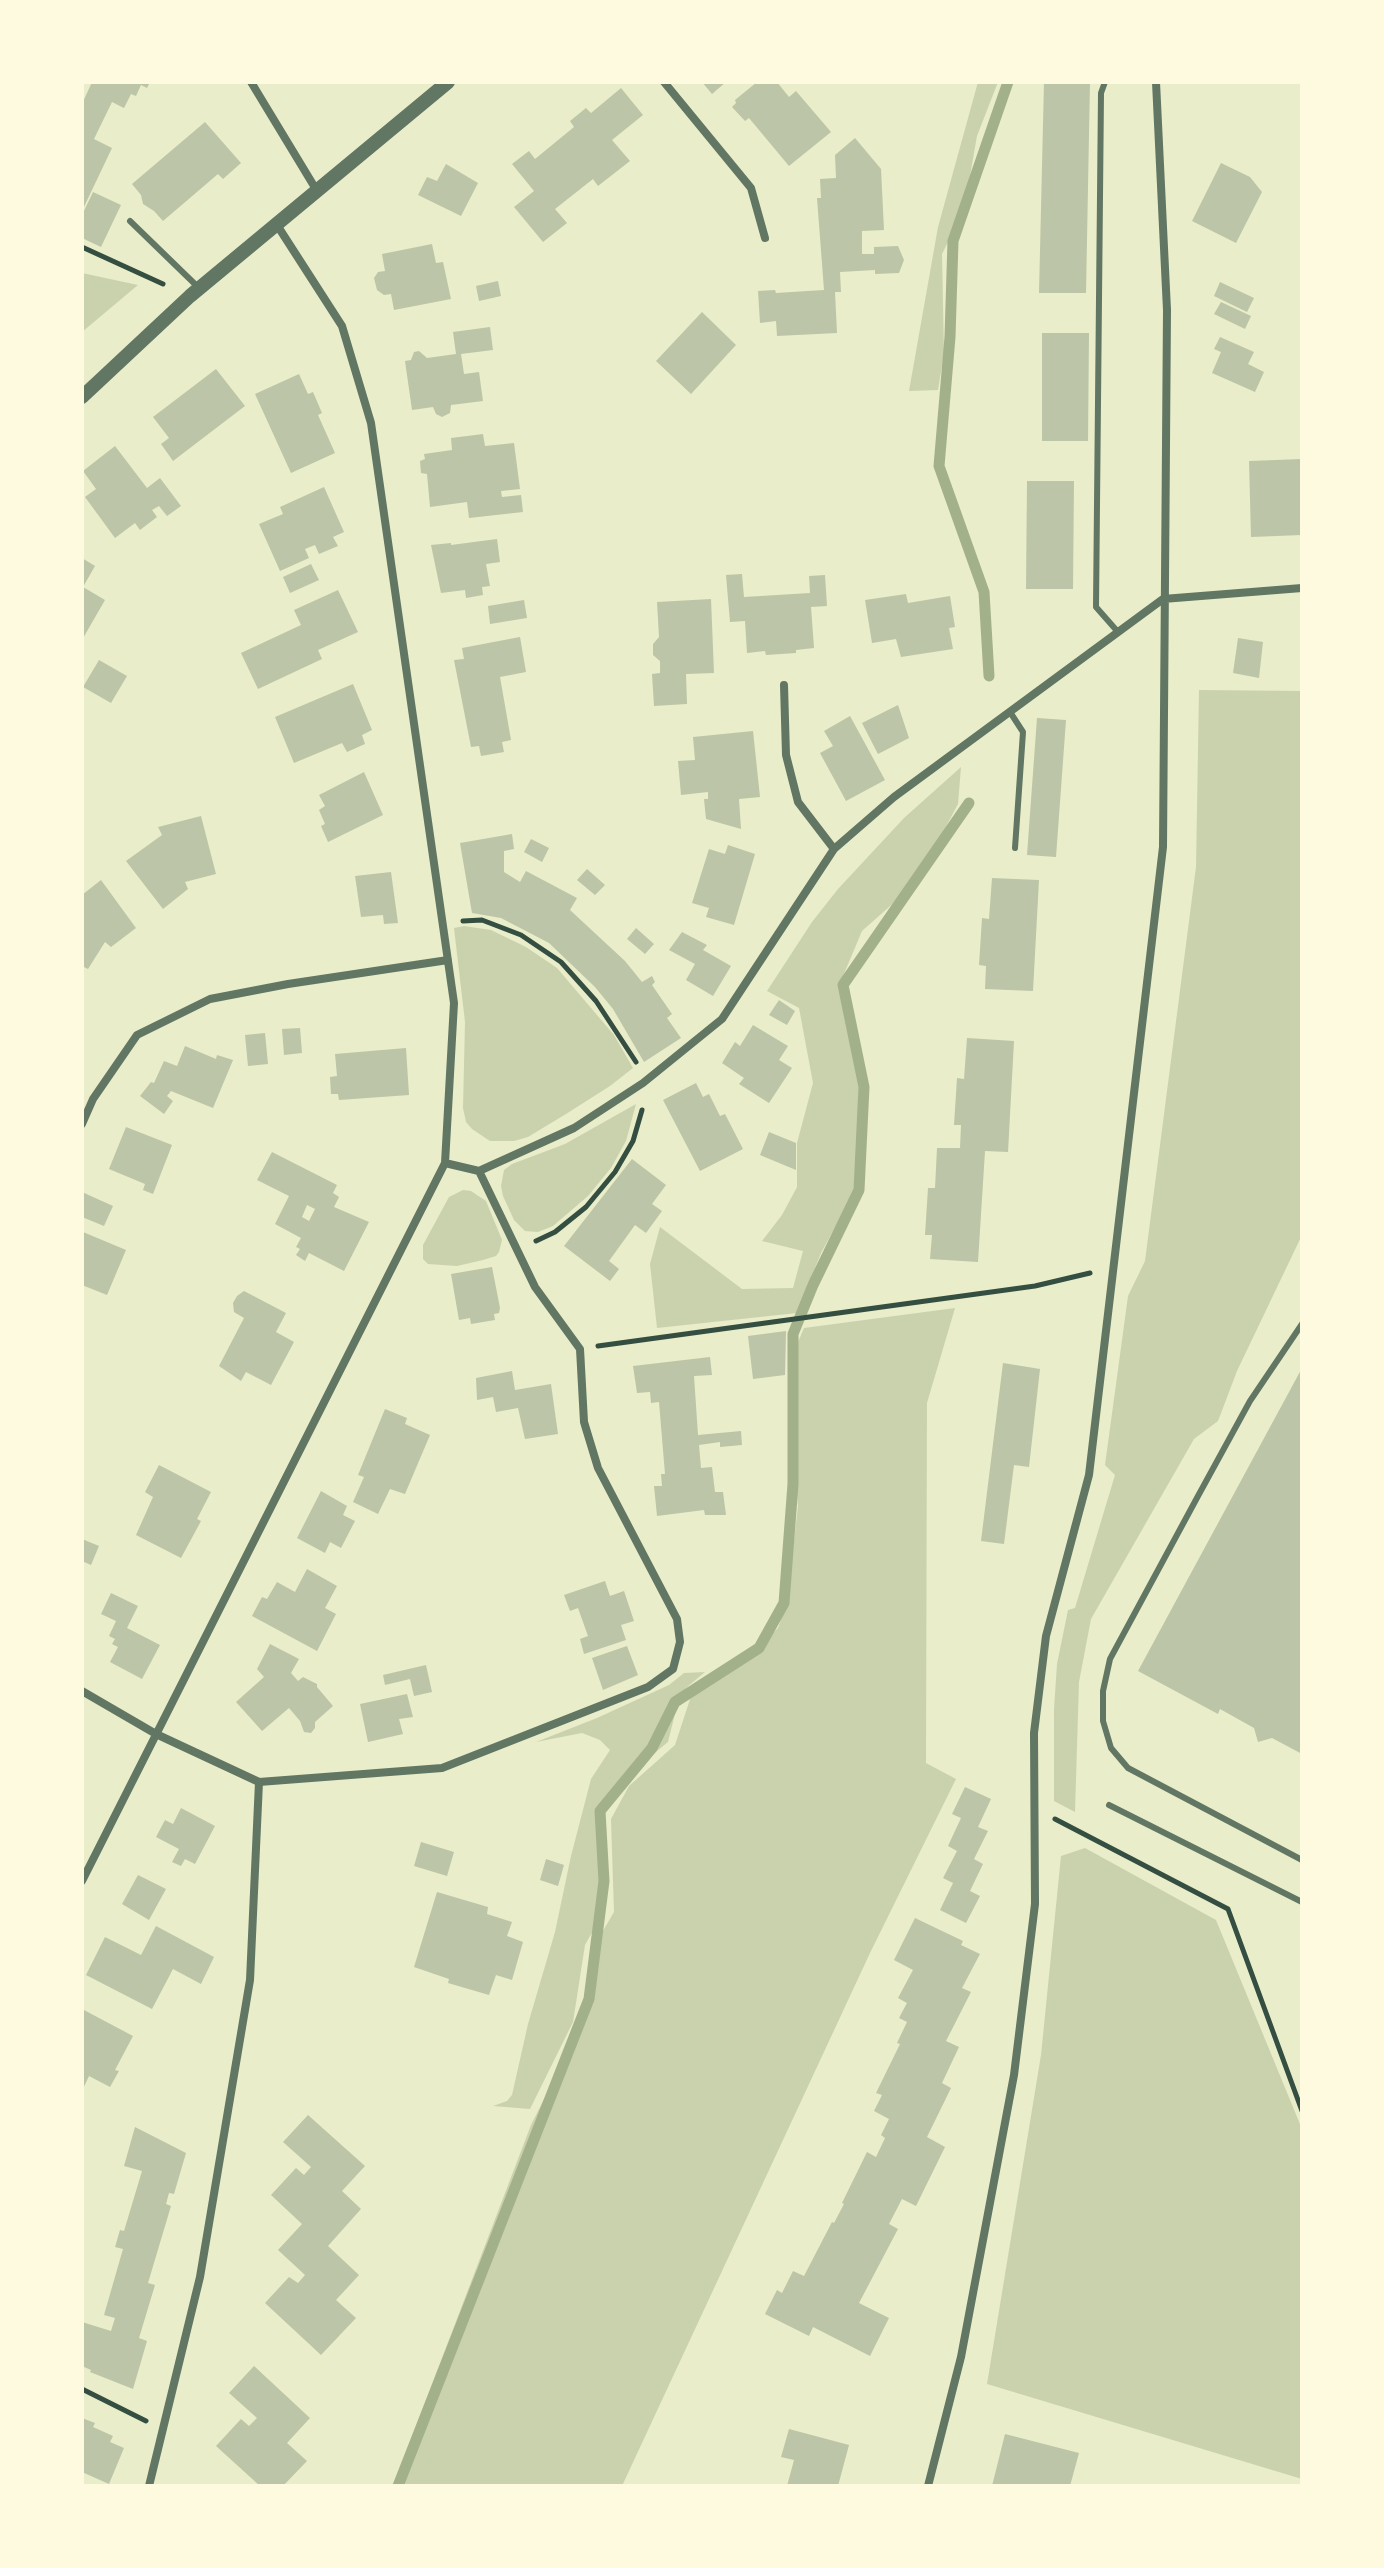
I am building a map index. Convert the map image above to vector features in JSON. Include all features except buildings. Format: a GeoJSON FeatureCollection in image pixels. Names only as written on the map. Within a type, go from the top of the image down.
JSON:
{"type":"FeatureCollection","features":[{"type":"Feature","properties":{"kind":"street"},"geometry":{"type":"LineString","coordinates":[[251,82],[317,191]]}},
{"type":"Feature","properties":{"kind":"street"},"geometry":{"type":"LineString","coordinates":[[82,397],[194,292],[448,82]]}},
{"type":"Feature","properties":{"kind":"street"},"geometry":{"type":"LineString","coordinates":[[664,82],[751,188],[765,238]]}},
{"type":"Feature","properties":{"kind":"street"},"geometry":{"type":"LineString","coordinates":[[928,2486],[961,2357],[1014,2075],[1035,1904],[1034,1733],[1046,1636],[1089,1475],[1163,847],[1167,310],[1156,82]]}},
{"type":"Feature","properties":{"kind":"street"},"geometry":{"type":"LineString","coordinates":[[82,1881],[445,1163],[454,1003],[371,423],[342,326],[277,225]]}},
{"type":"Feature","properties":{"kind":"street"},"geometry":{"type":"LineString","coordinates":[[445,1163],[479,1171],[574,1128],[643,1083],[722,1019],[834,849],[894,797],[1163,599],[1302,588]]}},
{"type":"Feature","properties":{"kind":"street"},"geometry":{"type":"LineString","coordinates":[[784,685],[786,755],[798,802],[834,849]]}},
{"type":"Feature","properties":{"kind":"street"},"geometry":{"type":"LineString","coordinates":[[82,1124],[93,1099],[137,1035],[210,999],[448,960]]}},
{"type":"Feature","properties":{"kind":"street"},"geometry":{"type":"LineString","coordinates":[[82,1691],[156,1734],[259,1782],[442,1768],[648,1687],[673,1669],[680,1642],[677,1619],[598,1468],[584,1422],[580,1349],[535,1287],[479,1171]]}},
{"type":"Feature","properties":{"kind":"street"},"geometry":{"type":"LineString","coordinates":[[149,2486],[200,2277],[250,1980],[259,1782]]}},
{"type":"Feature","properties":{"kind":"lane"},"geometry":{"type":"LineString","coordinates":[[1105,82],[1101,93],[1096,607],[1118,632]]}},
{"type":"Feature","properties":{"kind":"lane"},"geometry":{"type":"LineString","coordinates":[[130,221],[194,292]]}},
{"type":"Feature","properties":{"kind":"lane"},"geometry":{"type":"LineString","coordinates":[[1010,712],[1023,732],[1015,848]]}},
{"type":"Feature","properties":{"kind":"lane"},"geometry":{"type":"LineString","coordinates":[[1302,1324],[1250,1401],[1205,1483],[1110,1659],[1103,1691],[1103,1721],[1111,1748],[1128,1768],[1302,1860]]}},
{"type":"Feature","properties":{"kind":"lane"},"geometry":{"type":"LineString","coordinates":[[1109,1805],[1302,1902]]}},
{"type":"Feature","properties":{"kind":"path"},"geometry":{"type":"LineString","coordinates":[[82,247],[194,292]]}},
{"type":"Feature","properties":{"kind":"path"},"geometry":{"type":"LineString","coordinates":[[443,922],[482,920],[521,935],[561,962],[596,1001],[638,1066],[643,1083],[643,1104],[633,1141],[586,1207],[555,1232],[534,1242],[511,1241]]}},
{"type":"Feature","properties":{"kind":"path"},"geometry":{"type":"LineString","coordinates":[[580,1349],[1035,1286],[1115,1268]]}},
{"type":"Feature","properties":{"kind":"path"},"geometry":{"type":"LineString","coordinates":[[1034,1809],[1228,1909],[1302,2111]]}},
{"type":"Feature","properties":{"kind":"path"},"geometry":{"type":"LineString","coordinates":[[82,2389],[164,2430]]}},
{"type":"Feature","properties":{"kind":"green space"},"geometry":{"type":"Polygon","coordinates":[[[978,82],[998,82],[977,136],[964,210],[942,254],[944,353],[938,390],[909,391],[938,227],[978,82]]]}},
{"type":"Feature","properties":{"kind":"green space"},"geometry":{"type":"Polygon","coordinates":[[[82,273],[138,285],[82,332],[82,273]]]}},
{"type":"Feature","properties":{"kind":"green space"},"geometry":{"type":"Polygon","coordinates":[[[1199,690],[1302,691],[1302,1235],[1237,1371],[1218,1421],[1194,1439],[1091,1619],[1079,1682],[1075,1812],[1054,1801],[1057,1664],[1068,1610],[1075,1608],[1115,1475],[1105,1465],[1128,1296],[1145,1261],[1196,867],[1199,690]]]}},
{"type":"Feature","properties":{"kind":"green space"},"geometry":{"type":"Polygon","coordinates":[[[961,767],[958,804],[916,883],[862,931],[838,988],[860,1064],[855,1191],[821,1253],[797,1313],[657,1328],[650,1264],[660,1227],[742,1289],[793,1288],[803,1251],[762,1241],[782,1215],[797,1187],[797,1143],[813,1083],[799,1008],[767,991],[812,922],[838,889],[904,818],[961,767]]]}},
{"type":"Feature","properties":{"kind":"green space"},"geometry":{"type":"Polygon","coordinates":[[[464,926],[491,930],[526,947],[557,968],[614,1035],[633,1068],[566,1114],[528,1137],[514,1141],[490,1141],[466,1122],[463,1108],[465,1022],[454,928],[464,926]]]}},
{"type":"Feature","properties":{"kind":"green space"},"geometry":{"type":"Polygon","coordinates":[[[636,1104],[626,1141],[611,1168],[588,1196],[553,1226],[538,1232],[525,1231],[514,1220],[503,1196],[504,1170],[565,1144],[636,1104]]]}},
{"type":"Feature","properties":{"kind":"green space"},"geometry":{"type":"Polygon","coordinates":[[[463,1190],[471,1191],[486,1201],[502,1240],[499,1252],[496,1256],[457,1266],[428,1264],[423,1259],[423,1245],[449,1197],[463,1190]]]}},
{"type":"Feature","properties":{"kind":"green space"},"geometry":{"type":"Polygon","coordinates":[[[955,1308],[927,1403],[926,1763],[956,1779],[870,1953],[622,2486],[393,2486],[531,2125],[581,2025],[593,1948],[614,1912],[611,1819],[629,1786],[675,1745],[693,1690],[714,1671],[759,1647],[778,1628],[787,1603],[798,1506],[791,1427],[795,1349],[804,1328],[955,1308]]]}},
{"type":"Feature","properties":{"kind":"green space"},"geometry":{"type":"Polygon","coordinates":[[[705,1672],[679,1698],[668,1742],[619,1782],[598,1814],[605,1909],[585,1945],[573,2022],[530,2109],[493,2106],[507,2101],[512,2095],[591,1779],[610,1750],[600,1740],[582,1733],[536,1742],[669,1685],[684,1673],[705,1672]]]}},
{"type":"Feature","properties":{"kind":"green space"},"geometry":{"type":"Polygon","coordinates":[[[1085,1848],[1216,1920],[1302,2129],[1302,2479],[987,2384],[1041,2055],[1061,1856],[1085,1848]]]}},
{"type":"Feature","properties":{"kind":"waterway"},"geometry":{"type":"LineString","coordinates":[[989,676],[984,592],[939,466],[950,337],[953,241],[1008,82]]}},
{"type":"Feature","properties":{"kind":"waterway"},"geometry":{"type":"LineString","coordinates":[[398,2486],[589,1999],[604,1881],[600,1811],[652,1748],[675,1702],[759,1648],[784,1603],[793,1484],[793,1334],[859,1190],[864,1087],[843,985],[969,803]]}}]}
